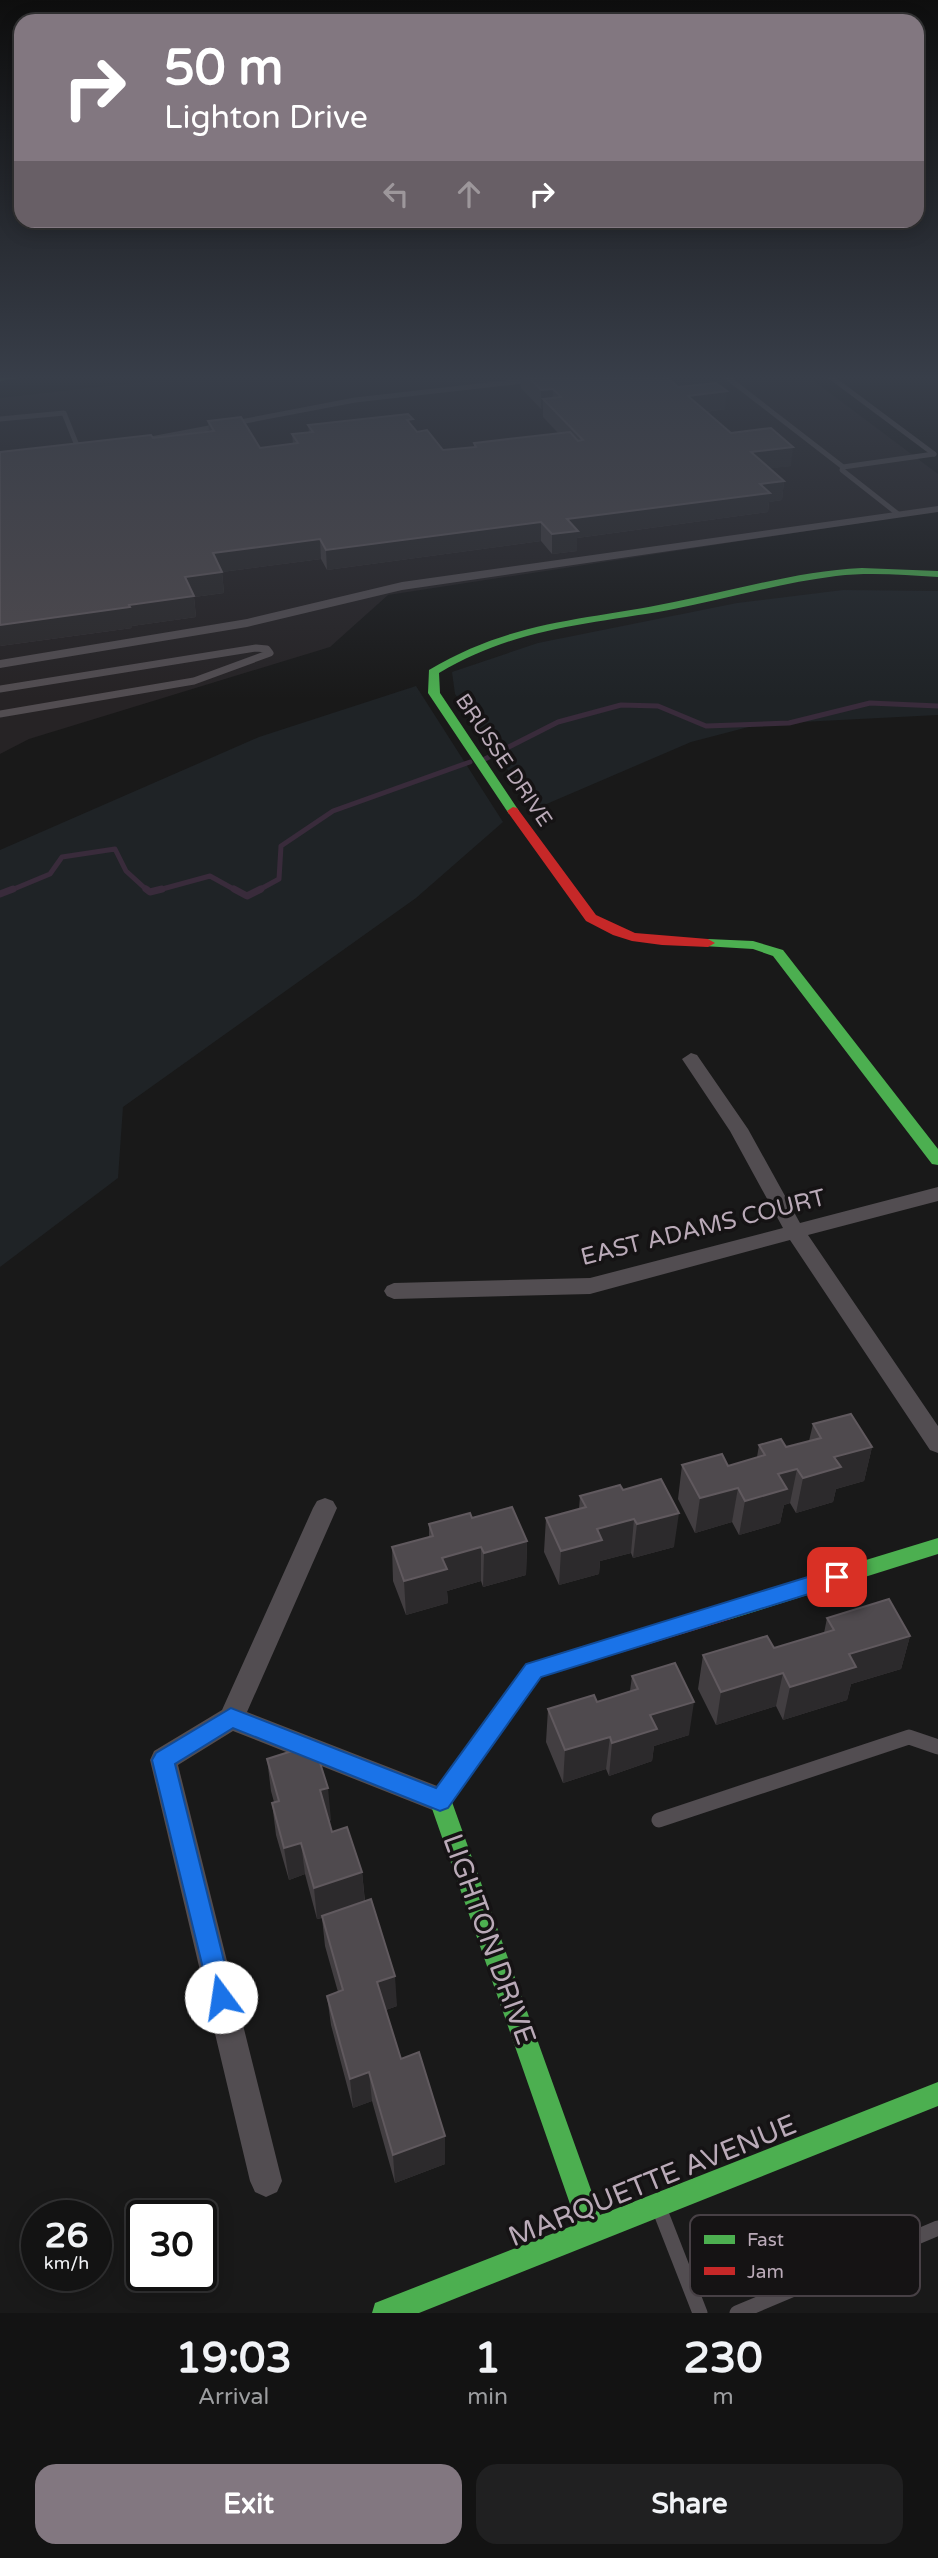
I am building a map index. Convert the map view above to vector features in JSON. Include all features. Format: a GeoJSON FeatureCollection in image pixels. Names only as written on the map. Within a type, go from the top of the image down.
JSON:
{"type":"FeatureCollection","features":[{"type":"Feature","properties":{"kind":"street"},"geometry":{"type":"LineString","coordinates":[[0,664],[247,623],[402,586],[938,509]]}},
{"type":"Feature","properties":{"kind":"street","name":"BRUSSE DRIVE"},"geometry":{"type":"LineString","coordinates":[[938,574],[863,571],[824,574],[670,606],[555,624],[503,638],[453,657],[433,672],[434,693],[531,839],[591,918],[606,929],[636,940],[743,944],[768,947],[778,953],[938,1160]]}},
{"type":"Feature","properties":{"kind":"street"},"geometry":{"type":"LineString","coordinates":[[691,1059],[739,1129],[795,1232],[938,1444]]}},
{"type":"Feature","properties":{"kind":"street","name":"EAST ADAMS COURT"},"geometry":{"type":"LineString","coordinates":[[394,1291],[590,1286],[938,1194]]}},
{"type":"Feature","properties":{"kind":"street"},"geometry":{"type":"LineString","coordinates":[[266,2181],[163,1760],[231,1718],[325,1508]]}},
{"type":"Feature","properties":{"kind":"street","name":"LIGHTON DRIVE"},"geometry":{"type":"LineString","coordinates":[[593,2232],[440,1800],[534,1670],[938,1546]]}},
{"type":"Feature","properties":{"kind":"street"},"geometry":{"type":"LineString","coordinates":[[231,1718],[440,1800]]}},
{"type":"Feature","properties":{"kind":"street","name":"MARQUETTE AVENUE"},"geometry":{"type":"LineString","coordinates":[[385,2313],[938,2094]]}},
{"type":"Feature","properties":{"kind":"lane"},"geometry":{"type":"LineString","coordinates":[[858,483],[898,514]]}},
{"type":"Feature","properties":{"kind":"lane"},"geometry":{"type":"LineString","coordinates":[[0,689],[176,663],[256,648],[267,649],[270,653],[194,681],[169,687],[0,714]]}},
{"type":"Feature","properties":{"kind":"lane"},"geometry":{"type":"LineString","coordinates":[[659,1820],[909,1737],[938,1747]]}},
{"type":"Feature","properties":{"kind":"lane"},"geometry":{"type":"LineString","coordinates":[[659,2206],[690,2287]]}},
{"type":"Feature","properties":{"kind":"lane"},"geometry":{"type":"LineString","coordinates":[[920,2236],[938,2228]]}},
{"type":"Feature","properties":{"kind":"lane"},"geometry":{"type":"LineString","coordinates":[[693,2296],[700,2313]]}},
{"type":"Feature","properties":{"kind":"lane"},"geometry":{"type":"LineString","coordinates":[[737,2313],[777,2296]]}},
{"type":"Feature","properties":{"kind":"shaded area"},"geometry":{"type":"Polygon","coordinates":[[[0,483],[938,483],[938,511],[388,595],[330,647],[29,739],[0,754],[0,483]]]}},
{"type":"Feature","properties":{"kind":"shaded area"},"geometry":{"type":"Polygon","coordinates":[[[843,590],[938,591],[938,715],[760,724],[691,742],[535,809],[455,694],[452,672],[538,643],[737,603],[843,590]]]}},
{"type":"Feature","properties":{"kind":"shaded area"},"geometry":{"type":"Polygon","coordinates":[[[416,686],[503,822],[416,898],[123,1107],[118,1178],[0,1267],[0,850],[259,737],[416,686]]]}},
{"type":"Feature","properties":{"kind":"building"},"geometry":{"type":"Polygon","coordinates":[[[0,483],[768,483],[760,484],[770,493],[567,519],[578,531],[552,534],[541,522],[326,550],[320,539],[213,553],[222,572],[185,577],[194,596],[0,625],[0,483]]]}},
{"type":"Feature","properties":{"kind":"building"},"geometry":{"type":"Polygon","coordinates":[[[851,1414],[872,1447],[834,1457],[841,1467],[803,1478],[797,1469],[778,1474],[787,1489],[745,1501],[738,1488],[700,1498],[682,1465],[722,1454],[728,1466],[765,1455],[759,1445],[781,1439],[786,1447],[821,1438],[813,1424],[851,1414]]]}},
{"type":"Feature","properties":{"kind":"building"},"geometry":{"type":"Polygon","coordinates":[[[661,1479],[679,1513],[637,1524],[634,1519],[597,1529],[602,1540],[561,1551],[546,1518],[586,1507],[580,1496],[620,1485],[623,1490],[661,1479]]]}},
{"type":"Feature","properties":{"kind":"building"},"geometry":{"type":"Polygon","coordinates":[[[512,1507],[527,1541],[484,1553],[481,1547],[442,1558],[447,1569],[404,1581],[392,1547],[433,1536],[429,1524],[470,1513],[472,1518],[512,1507]]]}},
{"type":"Feature","properties":{"kind":"building"},"geometry":{"type":"Polygon","coordinates":[[[889,1599],[910,1636],[849,1654],[856,1667],[790,1687],[783,1673],[721,1692],[703,1655],[767,1636],[774,1648],[834,1630],[827,1618],[889,1599]]]}},
{"type":"Feature","properties":{"kind":"building"},"geometry":{"type":"Polygon","coordinates":[[[675,1663],[694,1702],[650,1715],[657,1729],[612,1743],[610,1737],[565,1750],[548,1709],[594,1695],[597,1702],[638,1689],[632,1676],[675,1663]]]}},
{"type":"Feature","properties":{"kind":"building"},"geometry":{"type":"Polygon","coordinates":[[[314,1744],[328,1788],[320,1790],[332,1832],[347,1827],[362,1872],[314,1888],[301,1843],[284,1848],[272,1803],[279,1801],[267,1759],[314,1744]]]}},
{"type":"Feature","properties":{"kind":"building"},"geometry":{"type":"Polygon","coordinates":[[[371,1899],[395,1976],[377,1982],[401,2059],[419,2052],[445,2136],[393,2155],[369,2072],[350,2079],[327,1996],[343,1990],[322,1916],[371,1899]]]}},
{"type":"Feature","properties":{"kind":"waterway"},"geometry":{"type":"LineString","coordinates":[[485,759],[558,722],[621,705],[658,706],[706,726],[789,723],[870,703],[938,706]]}},
{"type":"Feature","properties":{"kind":"waterway"},"geometry":{"type":"LineString","coordinates":[[257,891],[279,879],[281,846],[333,811],[470,762]]}},
{"type":"Feature","properties":{"kind":"waterway"},"geometry":{"type":"LineString","coordinates":[[9,891],[50,874],[62,857],[115,849],[126,871],[148,891]]}},
{"type":"Feature","properties":{"kind":"waterway"},"geometry":{"type":"LineString","coordinates":[[155,891],[210,876],[237,891]]}},
{"type":"Feature","properties":{"kind":"waterway"},"geometry":{"type":"LineString","coordinates":[[0,894],[13,889]]}},
{"type":"Feature","properties":{"kind":"waterway"},"geometry":{"type":"LineString","coordinates":[[146,889],[150,892],[162,889]]}},
{"type":"Feature","properties":{"kind":"waterway"},"geometry":{"type":"LineString","coordinates":[[234,889],[247,896],[257,891]]}},
{"type":"Feature","properties":{"kind":"waterway"},"geometry":{"type":"LineString","coordinates":[[257,891],[261,889]]}},
{"type":"Feature","properties":{"kind":"traffic: fast"},"geometry":{"type":"LineString","coordinates":[[513,811],[434,693],[433,672],[461,655],[518,633],[548,626],[671,606],[795,579],[862,571],[938,574]]}},
{"type":"Feature","properties":{"kind":"traffic: fast"},"geometry":{"type":"LineString","coordinates":[[708,943],[753,945],[778,953],[938,1160]]}},
{"type":"Feature","properties":{"kind":"traffic: fast"},"geometry":{"type":"LineString","coordinates":[[728,1611],[938,1546]]}},
{"type":"Feature","properties":{"kind":"traffic: fast"},"geometry":{"type":"LineString","coordinates":[[554,1664],[534,1670],[440,1800],[593,2232]]}},
{"type":"Feature","properties":{"kind":"traffic: fast"},"geometry":{"type":"LineString","coordinates":[[385,2313],[938,2094]]}},
{"type":"Feature","properties":{"kind":"traffic: jam"},"geometry":{"type":"LineString","coordinates":[[513,811],[591,918],[632,937],[708,943]]}},
{"type":"Feature","properties":{"kind":"traffic: jam"},"geometry":{"type":"LineString","coordinates":[[554,1664],[728,1611]]}},
{"type":"Feature","properties":{"kind":"route"},"geometry":{"type":"LineString","coordinates":[[221,1997],[163,1760],[231,1718],[440,1800],[534,1670],[837,1577]]}}]}
